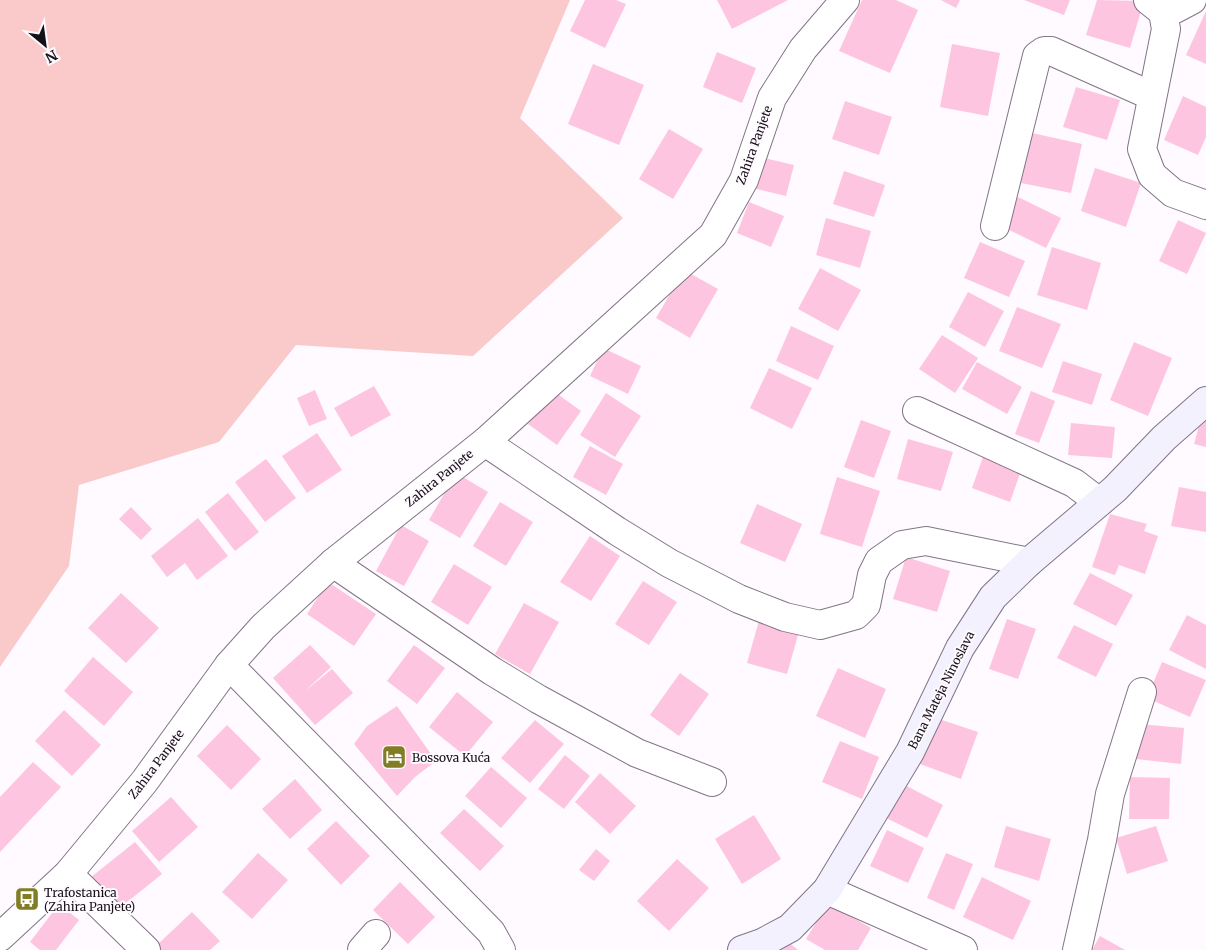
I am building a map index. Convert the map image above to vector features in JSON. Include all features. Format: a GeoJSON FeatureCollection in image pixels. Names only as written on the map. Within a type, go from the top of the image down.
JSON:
{"type":"FeatureCollection","features":[{"type":"Feature","properties":{"kind":"street","name":"Zahira Panjete"},"geometry":{"type":"LineString","coordinates":[[0,936],[68,874],[144,782],[229,665],[263,627],[333,564],[485,442],[713,235],[744,180],[772,98],[803,49],[845,0]]}},
{"type":"Feature","properties":{"kind":"street"},"geometry":{"type":"LineString","coordinates":[[1155,6],[1175,9],[1192,0]]}},
{"type":"Feature","properties":{"kind":"street"},"geometry":{"type":"LineString","coordinates":[[1155,6],[1166,29],[1142,149],[1152,175],[1173,193],[1206,205]]}},
{"type":"Feature","properties":{"kind":"street"},"geometry":{"type":"LineString","coordinates":[[995,226],[1038,56],[1044,51],[1051,51],[1152,96]]}},
{"type":"Feature","properties":{"kind":"street","name":"Bana Mateja Ninoslava"},"geometry":{"type":"LineString","coordinates":[[742,950],[762,943],[790,928],[827,890],[910,752],[960,648],[993,597],[1029,562],[1099,502],[1206,401]]}},
{"type":"Feature","properties":{"kind":"street"},"geometry":{"type":"LineString","coordinates":[[917,411],[1074,483],[1099,502]]}},
{"type":"Feature","properties":{"kind":"street"},"geometry":{"type":"LineString","coordinates":[[485,442],[617,531],[669,563],[738,600],[784,617],[820,625],[856,615],[866,605],[872,575],[879,561],[902,545],[926,541],[1029,562]]}},
{"type":"Feature","properties":{"kind":"street"},"geometry":{"type":"LineString","coordinates":[[333,564],[492,671],[530,694],[637,753],[712,782]]}},
{"type":"Feature","properties":{"kind":"street"},"geometry":{"type":"LineString","coordinates":[[229,665],[491,932],[502,950]]}},
{"type":"Feature","properties":{"kind":"street"},"geometry":{"type":"LineString","coordinates":[[1077,950],[1102,840],[1110,794],[1142,692]]}},
{"type":"Feature","properties":{"kind":"street"},"geometry":{"type":"LineString","coordinates":[[68,874],[146,950]]}},
{"type":"Feature","properties":{"kind":"street"},"geometry":{"type":"LineString","coordinates":[[827,890],[963,950]]}},
{"type":"Feature","properties":{"kind":"shaded area"},"geometry":{"type":"Polygon","coordinates":[[[0,0],[570,0],[520,118],[623,218],[473,356],[296,345],[219,442],[79,485],[69,566],[0,667],[0,0]]]}},
{"type":"Feature","properties":{"kind":"building"},"geometry":{"type":"Polygon","coordinates":[[[585,0],[616,0],[626,4],[605,48],[570,31],[585,0]]]}},
{"type":"Feature","properties":{"kind":"building"},"geometry":{"type":"Polygon","coordinates":[[[717,0],[788,0],[732,29],[717,0]]]}},
{"type":"Feature","properties":{"kind":"building"},"geometry":{"type":"Polygon","coordinates":[[[862,0],[896,0],[918,10],[890,73],[839,51],[862,0]]]}},
{"type":"Feature","properties":{"kind":"building"},"geometry":{"type":"Polygon","coordinates":[[[941,0],[960,0],[956,8],[941,0]]]}},
{"type":"Feature","properties":{"kind":"building"},"geometry":{"type":"Polygon","coordinates":[[[1024,0],[1070,0],[1064,15],[1024,0]]]}},
{"type":"Feature","properties":{"kind":"building"},"geometry":{"type":"Polygon","coordinates":[[[1097,0],[1144,1],[1130,48],[1086,35],[1097,0]]]}},
{"type":"Feature","properties":{"kind":"building"},"geometry":{"type":"Polygon","coordinates":[[[1206,11],[1206,64],[1186,55],[1206,11]]]}},
{"type":"Feature","properties":{"kind":"building"},"geometry":{"type":"Polygon","coordinates":[[[952,44],[1000,53],[988,116],[940,107],[952,44]]]}},
{"type":"Feature","properties":{"kind":"building"},"geometry":{"type":"Polygon","coordinates":[[[717,52],[756,68],[742,103],[703,87],[717,52]]]}},
{"type":"Feature","properties":{"kind":"building"},"geometry":{"type":"Polygon","coordinates":[[[593,64],[644,85],[619,145],[568,124],[593,64]]]}},
{"type":"Feature","properties":{"kind":"building"},"geometry":{"type":"Polygon","coordinates":[[[1076,87],[1120,100],[1107,140],[1063,127],[1076,87]]]}},
{"type":"Feature","properties":{"kind":"building"},"geometry":{"type":"Polygon","coordinates":[[[1183,96],[1206,107],[1206,137],[1198,155],[1164,140],[1183,96]]]}},
{"type":"Feature","properties":{"kind":"building"},"geometry":{"type":"Polygon","coordinates":[[[845,101],[892,117],[879,155],[832,139],[845,101]]]}},
{"type":"Feature","properties":{"kind":"building"},"geometry":{"type":"Polygon","coordinates":[[[669,129],[703,149],[673,199],[639,179],[669,129]]]}},
{"type":"Feature","properties":{"kind":"building"},"geometry":{"type":"Polygon","coordinates":[[[1032,133],[1082,144],[1071,193],[1021,183],[1032,133]]]}},
{"type":"Feature","properties":{"kind":"building"},"geometry":{"type":"Polygon","coordinates":[[[760,157],[794,165],[786,196],[752,188],[760,157]]]}},
{"type":"Feature","properties":{"kind":"building"},"geometry":{"type":"Polygon","coordinates":[[[1095,168],[1141,183],[1126,227],[1081,211],[1095,168]]]}},
{"type":"Feature","properties":{"kind":"building"},"geometry":{"type":"Polygon","coordinates":[[[844,171],[885,185],[874,217],[833,204],[844,171]]]}},
{"type":"Feature","properties":{"kind":"building"},"geometry":{"type":"Polygon","coordinates":[[[1018,197],[1061,218],[1046,248],[1003,227],[1018,197]]]}},
{"type":"Feature","properties":{"kind":"building"},"geometry":{"type":"Polygon","coordinates":[[[749,202],[784,216],[771,247],[737,233],[749,202]]]}},
{"type":"Feature","properties":{"kind":"building"},"geometry":{"type":"Polygon","coordinates":[[[826,218],[871,231],[860,268],[816,255],[826,218]]]}},
{"type":"Feature","properties":{"kind":"building"},"geometry":{"type":"Polygon","coordinates":[[[1178,220],[1206,233],[1187,274],[1159,261],[1178,220]]]}},
{"type":"Feature","properties":{"kind":"building"},"geometry":{"type":"Polygon","coordinates":[[[980,242],[1025,261],[1009,297],[964,278],[980,242]]]}},
{"type":"Feature","properties":{"kind":"building"},"geometry":{"type":"Polygon","coordinates":[[[1052,247],[1101,263],[1087,310],[1037,295],[1052,247]]]}},
{"type":"Feature","properties":{"kind":"building"},"geometry":{"type":"Polygon","coordinates":[[[820,268],[861,290],[838,331],[798,309],[820,268]]]}},
{"type":"Feature","properties":{"kind":"building"},"geometry":{"type":"Polygon","coordinates":[[[684,270],[718,289],[690,338],[656,318],[684,270]]]}},
{"type":"Feature","properties":{"kind":"building"},"geometry":{"type":"Polygon","coordinates":[[[968,292],[1004,311],[985,347],[949,327],[968,292]]]}},
{"type":"Feature","properties":{"kind":"building"},"geometry":{"type":"Polygon","coordinates":[[[1017,307],[1061,324],[1042,368],[999,351],[1017,307]]]}},
{"type":"Feature","properties":{"kind":"building"},"geometry":{"type":"Polygon","coordinates":[[[791,326],[834,346],[818,380],[776,361],[791,326]]]}},
{"type":"Feature","properties":{"kind":"building"},"geometry":{"type":"Polygon","coordinates":[[[942,335],[978,358],[955,393],[919,369],[942,335]]]}},
{"type":"Feature","properties":{"kind":"building"},"geometry":{"type":"Polygon","coordinates":[[[1134,342],[1172,358],[1148,416],[1110,400],[1134,342]]]}},
{"type":"Feature","properties":{"kind":"building"},"geometry":{"type":"Polygon","coordinates":[[[603,348],[641,366],[628,394],[590,376],[603,348]]]}},
{"type":"Feature","properties":{"kind":"building"},"geometry":{"type":"Polygon","coordinates":[[[1063,361],[1102,374],[1092,405],[1052,392],[1063,361]]]}},
{"type":"Feature","properties":{"kind":"building"},"geometry":{"type":"Polygon","coordinates":[[[977,362],[1022,387],[1007,414],[962,389],[977,362]]]}},
{"type":"Feature","properties":{"kind":"building"},"geometry":{"type":"Polygon","coordinates":[[[769,368],[812,388],[792,429],[750,408],[769,368]]]}},
{"type":"Feature","properties":{"kind":"building"},"geometry":{"type":"Polygon","coordinates":[[[374,386],[391,415],[351,437],[334,408],[374,386]]]}},
{"type":"Feature","properties":{"kind":"building"},"geometry":{"type":"Polygon","coordinates":[[[315,390],[327,419],[309,426],[297,398],[315,390]]]}},
{"type":"Feature","properties":{"kind":"building"},"geometry":{"type":"Polygon","coordinates":[[[552,390],[581,411],[557,445],[528,424],[552,390]]]}},
{"type":"Feature","properties":{"kind":"building"},"geometry":{"type":"Polygon","coordinates":[[[1031,391],[1055,401],[1039,443],[1015,434],[1031,391]]]}},
{"type":"Feature","properties":{"kind":"building"},"geometry":{"type":"Polygon","coordinates":[[[606,393],[641,416],[615,457],[580,435],[606,393]]]}},
{"type":"Feature","properties":{"kind":"building"},"geometry":{"type":"Polygon","coordinates":[[[1204,407],[1206,408],[1206,447],[1194,444],[1204,407]]]}},
{"type":"Feature","properties":{"kind":"building"},"geometry":{"type":"Polygon","coordinates":[[[861,420],[891,431],[874,478],[844,467],[861,420]]]}},
{"type":"Feature","properties":{"kind":"building"},"geometry":{"type":"Polygon","coordinates":[[[1071,423],[1115,427],[1112,458],[1068,455],[1071,423]]]}},
{"type":"Feature","properties":{"kind":"building"},"geometry":{"type":"Polygon","coordinates":[[[317,433],[342,470],[307,493],[282,456],[317,433]]]}},
{"type":"Feature","properties":{"kind":"building"},"geometry":{"type":"Polygon","coordinates":[[[908,439],[953,452],[941,491],[897,479],[908,439]]]}},
{"type":"Feature","properties":{"kind":"building"},"geometry":{"type":"Polygon","coordinates":[[[590,446],[623,464],[606,495],[573,477],[590,446]]]}},
{"type":"Feature","properties":{"kind":"building"},"geometry":{"type":"Polygon","coordinates":[[[984,454],[1022,468],[1010,502],[972,488],[984,454]]]}},
{"type":"Feature","properties":{"kind":"building"},"geometry":{"type":"Polygon","coordinates":[[[266,459],[296,498],[265,522],[235,482],[266,459]]]}},
{"type":"Feature","properties":{"kind":"building"},"geometry":{"type":"Polygon","coordinates":[[[456,473],[488,492],[460,538],[429,520],[456,473]]]}},
{"type":"Feature","properties":{"kind":"building"},"geometry":{"type":"Polygon","coordinates":[[[837,477],[880,491],[862,547],[820,534],[837,477]]]}},
{"type":"Feature","properties":{"kind":"building"},"geometry":{"type":"Polygon","coordinates":[[[1179,487],[1206,492],[1206,532],[1171,526],[1179,487]]]}},
{"type":"Feature","properties":{"kind":"building"},"geometry":{"type":"Polygon","coordinates":[[[228,493],[259,532],[235,551],[205,512],[228,493]]]}},
{"type":"Feature","properties":{"kind":"building"},"geometry":{"type":"Polygon","coordinates":[[[500,502],[533,522],[506,566],[473,546],[500,502]]]}},
{"type":"Feature","properties":{"kind":"building"},"geometry":{"type":"Polygon","coordinates":[[[757,504],[802,524],[785,562],[740,543],[757,504]]]}},
{"type":"Feature","properties":{"kind":"building"},"geometry":{"type":"Polygon","coordinates":[[[131,507],[152,529],[141,540],[119,519],[131,507]]]}},
{"type":"Feature","properties":{"kind":"building"},"geometry":{"type":"Polygon","coordinates":[[[1110,514],[1147,524],[1144,531],[1158,536],[1145,574],[1119,565],[1115,575],[1092,567],[1110,514]]]}},
{"type":"Feature","properties":{"kind":"building"},"geometry":{"type":"Polygon","coordinates":[[[198,518],[228,556],[197,580],[185,563],[167,577],[151,556],[198,518]]]}},
{"type":"Feature","properties":{"kind":"building"},"geometry":{"type":"Polygon","coordinates":[[[401,525],[429,541],[404,586],[376,571],[401,525]]]}},
{"type":"Feature","properties":{"kind":"building"},"geometry":{"type":"Polygon","coordinates":[[[590,536],[620,556],[591,601],[560,582],[590,536]]]}},
{"type":"Feature","properties":{"kind":"building"},"geometry":{"type":"Polygon","coordinates":[[[906,557],[950,571],[937,612],[893,599],[906,557]]]}},
{"type":"Feature","properties":{"kind":"building"},"geometry":{"type":"Polygon","coordinates":[[[454,564],[492,587],[468,625],[431,602],[454,564]]]}},
{"type":"Feature","properties":{"kind":"building"},"geometry":{"type":"Polygon","coordinates":[[[1090,573],[1133,595],[1116,626],[1073,604],[1090,573]]]}},
{"type":"Feature","properties":{"kind":"building"},"geometry":{"type":"Polygon","coordinates":[[[643,581],[677,602],[649,645],[615,624],[643,581]]]}},
{"type":"Feature","properties":{"kind":"building"},"geometry":{"type":"Polygon","coordinates":[[[328,582],[376,614],[354,646],[307,614],[328,582]]]}},
{"type":"Feature","properties":{"kind":"building"},"geometry":{"type":"Polygon","coordinates":[[[121,593],[159,628],[126,663],[88,628],[121,593]]]}},
{"type":"Feature","properties":{"kind":"building"},"geometry":{"type":"Polygon","coordinates":[[[524,603],[559,622],[530,674],[495,654],[524,603]]]}},
{"type":"Feature","properties":{"kind":"building"},"geometry":{"type":"Polygon","coordinates":[[[1187,615],[1206,625],[1206,669],[1169,650],[1187,615]]]}},
{"type":"Feature","properties":{"kind":"building"},"geometry":{"type":"Polygon","coordinates":[[[760,617],[800,628],[787,674],[747,663],[760,617]]]}},
{"type":"Feature","properties":{"kind":"building"},"geometry":{"type":"Polygon","coordinates":[[[1007,619],[1036,629],[1018,679],[989,669],[1007,619]]]}},
{"type":"Feature","properties":{"kind":"building"},"geometry":{"type":"Polygon","coordinates":[[[1074,625],[1113,644],[1096,677],[1057,658],[1074,625]]]}},
{"type":"Feature","properties":{"kind":"building"},"geometry":{"type":"Polygon","coordinates":[[[310,645],[331,667],[305,691],[332,669],[353,693],[315,725],[273,678],[310,645]]]}},
{"type":"Feature","properties":{"kind":"building"},"geometry":{"type":"Polygon","coordinates":[[[414,645],[445,668],[417,704],[387,681],[414,645]]]}},
{"type":"Feature","properties":{"kind":"building"},"geometry":{"type":"Polygon","coordinates":[[[93,657],[133,692],[104,726],[64,691],[93,657]]]}},
{"type":"Feature","properties":{"kind":"building"},"geometry":{"type":"Polygon","coordinates":[[[1162,662],[1206,680],[1190,717],[1147,698],[1162,662]]]}},
{"type":"Feature","properties":{"kind":"building"},"geometry":{"type":"Polygon","coordinates":[[[838,668],[886,689],[865,738],[816,716],[838,668]]]}},
{"type":"Feature","properties":{"kind":"building"},"geometry":{"type":"Polygon","coordinates":[[[680,673],[709,694],[679,736],[650,715],[680,673]]]}},
{"type":"Feature","properties":{"kind":"building"},"geometry":{"type":"Polygon","coordinates":[[[457,692],[493,722],[465,756],[429,727],[457,692]]]}},
{"type":"Feature","properties":{"kind":"building"},"geometry":{"type":"Polygon","coordinates":[[[397,706],[436,761],[415,777],[397,796],[354,744],[367,726],[397,706]]]}},
{"type":"Feature","properties":{"kind":"building"},"geometry":{"type":"Polygon","coordinates":[[[64,710],[101,745],[72,776],[35,741],[64,710]]]}},
{"type":"Feature","properties":{"kind":"building"},"geometry":{"type":"Polygon","coordinates":[[[936,718],[978,732],[961,779],[920,764],[936,718]]]}},
{"type":"Feature","properties":{"kind":"building"},"geometry":{"type":"Polygon","coordinates":[[[535,720],[564,744],[530,783],[501,758],[535,720]]]}},
{"type":"Feature","properties":{"kind":"building"},"geometry":{"type":"Polygon","coordinates":[[[1139,724],[1184,728],[1181,764],[1136,759],[1139,724]]]}},
{"type":"Feature","properties":{"kind":"building"},"geometry":{"type":"Polygon","coordinates":[[[227,725],[261,759],[231,790],[197,756],[227,725]]]}},
{"type":"Feature","properties":{"kind":"building"},"geometry":{"type":"Polygon","coordinates":[[[840,741],[879,757],[862,799],[822,782],[840,741]]]}},
{"type":"Feature","properties":{"kind":"building"},"geometry":{"type":"Polygon","coordinates":[[[565,755],[590,776],[564,809],[538,789],[565,755]]]}},
{"type":"Feature","properties":{"kind":"building"},"geometry":{"type":"Polygon","coordinates":[[[33,762],[61,787],[0,852],[0,797],[33,762]]]}},
{"type":"Feature","properties":{"kind":"building"},"geometry":{"type":"Polygon","coordinates":[[[491,767],[527,798],[501,828],[465,796],[491,767]]]}},
{"type":"Feature","properties":{"kind":"building"},"geometry":{"type":"Polygon","coordinates":[[[600,773],[636,806],[610,834],[575,802],[600,773]]]}},
{"type":"Feature","properties":{"kind":"building"},"geometry":{"type":"Polygon","coordinates":[[[1130,777],[1170,778],[1169,819],[1129,819],[1130,777]]]}},
{"type":"Feature","properties":{"kind":"building"},"geometry":{"type":"Polygon","coordinates":[[[295,779],[322,810],[290,839],[262,809],[295,779]]]}},
{"type":"Feature","properties":{"kind":"building"},"geometry":{"type":"Polygon","coordinates":[[[899,782],[943,805],[927,838],[882,816],[899,782]]]}},
{"type":"Feature","properties":{"kind":"building"},"geometry":{"type":"Polygon","coordinates":[[[171,797],[198,827],[159,862],[132,831],[171,797]]]}},
{"type":"Feature","properties":{"kind":"building"},"geometry":{"type":"Polygon","coordinates":[[[464,809],[504,846],[480,871],[440,833],[464,809]]]}},
{"type":"Feature","properties":{"kind":"building"},"geometry":{"type":"Polygon","coordinates":[[[754,815],[781,859],[742,884],[715,839],[754,815]]]}},
{"type":"Feature","properties":{"kind":"building"},"geometry":{"type":"Polygon","coordinates":[[[336,821],[370,856],[341,885],[307,849],[336,821]]]}},
{"type":"Feature","properties":{"kind":"building"},"geometry":{"type":"Polygon","coordinates":[[[1006,826],[1051,839],[1039,881],[994,867],[1006,826]]]}},
{"type":"Feature","properties":{"kind":"building"},"geometry":{"type":"Polygon","coordinates":[[[1156,826],[1168,861],[1127,874],[1116,838],[1156,826]]]}},
{"type":"Feature","properties":{"kind":"building"},"geometry":{"type":"Polygon","coordinates":[[[887,830],[924,848],[908,883],[870,866],[887,830]]]}},
{"type":"Feature","properties":{"kind":"building"},"geometry":{"type":"Polygon","coordinates":[[[135,842],[162,874],[116,911],[90,878],[135,842]]]}},
{"type":"Feature","properties":{"kind":"building"},"geometry":{"type":"Polygon","coordinates":[[[596,849],[610,861],[594,881],[579,870],[596,849]]]}},
{"type":"Feature","properties":{"kind":"building"},"geometry":{"type":"Polygon","coordinates":[[[258,853],[288,880],[252,919],[222,892],[258,853]]]}},
{"type":"Feature","properties":{"kind":"building"},"geometry":{"type":"Polygon","coordinates":[[[946,853],[973,864],[954,910],[927,898],[946,853]]]}},
{"type":"Feature","properties":{"kind":"building"},"geometry":{"type":"Polygon","coordinates":[[[677,859],[709,888],[669,931],[637,901],[677,859]]]}},
{"type":"Feature","properties":{"kind":"building"},"geometry":{"type":"Polygon","coordinates":[[[982,877],[1031,901],[1013,940],[963,917],[982,877]]]}},
{"type":"Feature","properties":{"kind":"building"},"geometry":{"type":"Polygon","coordinates":[[[400,882],[435,917],[408,944],[373,910],[400,882]]]}},
{"type":"Feature","properties":{"kind":"building"},"geometry":{"type":"Polygon","coordinates":[[[828,903],[871,928],[858,950],[825,950],[806,939],[828,903]]]}},
{"type":"Feature","properties":{"kind":"building"},"geometry":{"type":"Polygon","coordinates":[[[59,904],[79,920],[56,950],[40,950],[30,942],[59,904]]]}},
{"type":"Feature","properties":{"kind":"building"},"geometry":{"type":"Polygon","coordinates":[[[192,912],[220,941],[210,950],[160,950],[156,946],[192,912]]]}},
{"type":"Feature","properties":{"kind":"building"},"geometry":{"type":"Polygon","coordinates":[[[780,935],[798,950],[767,950],[780,935]]]}},
{"type":"Feature","properties":{"kind":"building"},"geometry":{"type":"Polygon","coordinates":[[[1100,936],[1125,950],[1092,950],[1100,936]]]}},
{"type":"Feature","properties":{"kind":"place","name":"Bossova Kuća"},"geometry":{"type":"Point","coordinates":[394,757]}},
{"type":"Feature","properties":{"kind":"place","name":"Trafostanica (Zahira Panjete)"},"geometry":{"type":"Point","coordinates":[27,899]}}]}
